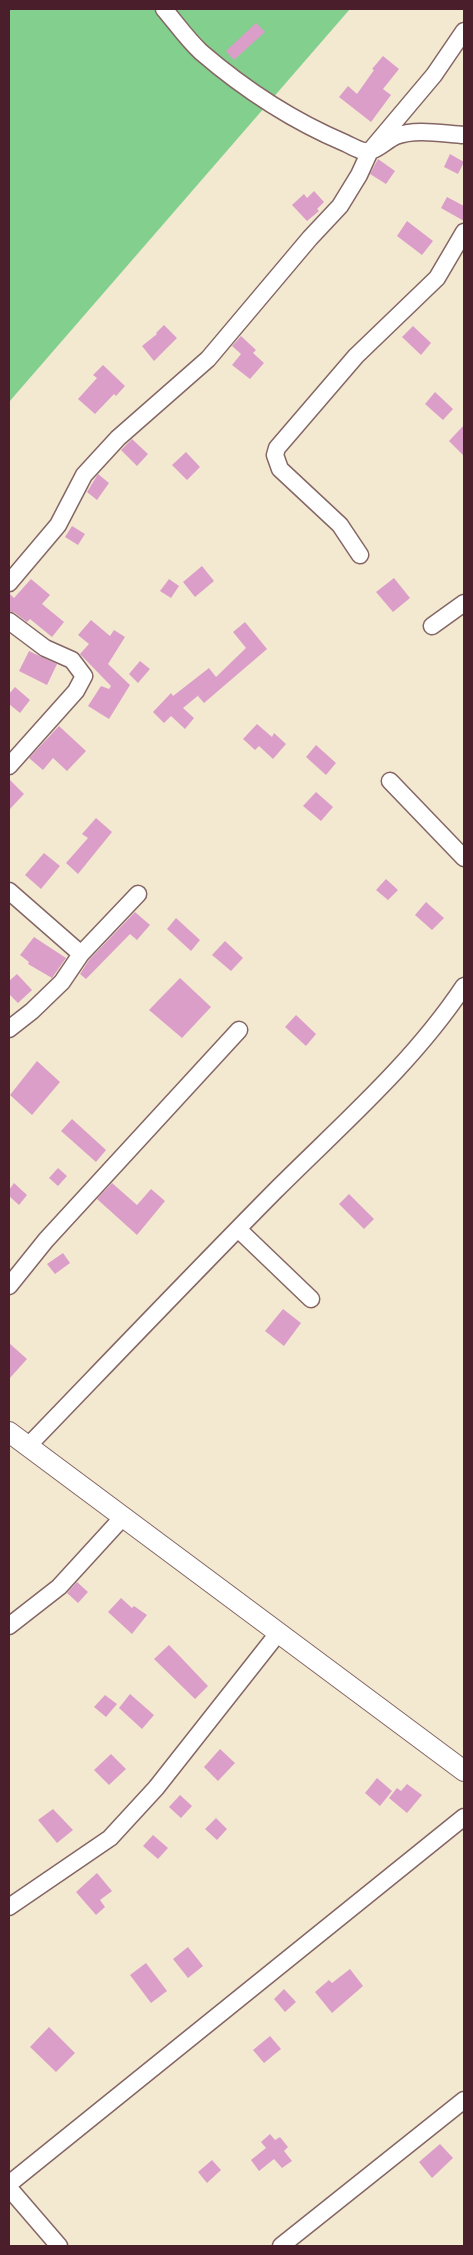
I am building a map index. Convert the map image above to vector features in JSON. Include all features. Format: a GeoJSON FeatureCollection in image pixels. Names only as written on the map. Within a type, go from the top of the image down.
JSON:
{"type":"FeatureCollection","features":[{"type":"Feature","properties":{"kind":"street"},"geometry":{"type":"LineString","coordinates":[[164,9],[199,50],[226,72],[268,102],[325,135],[360,150],[370,151],[397,135],[426,132],[464,135]]}},
{"type":"Feature","properties":{"kind":"street"},"geometry":{"type":"LineString","coordinates":[[9,583],[58,526],[84,474],[118,438],[208,360],[310,238],[340,206],[359,175],[370,151],[434,75],[464,31]]}},
{"type":"Feature","properties":{"kind":"street"},"geometry":{"type":"LineString","coordinates":[[360,555],[340,525],[280,469],[275,455],[277,448],[356,356],[436,278],[464,232]]}},
{"type":"Feature","properties":{"kind":"street"},"geometry":{"type":"LineString","coordinates":[[432,626],[464,603]]}},
{"type":"Feature","properties":{"kind":"street"},"geometry":{"type":"LineString","coordinates":[[9,621],[45,648],[72,660],[84,676],[76,691],[9,766]]}},
{"type":"Feature","properties":{"kind":"street"},"geometry":{"type":"LineString","coordinates":[[390,781],[464,858]]}},
{"type":"Feature","properties":{"kind":"street"},"geometry":{"type":"LineString","coordinates":[[9,891],[82,954]]}},
{"type":"Feature","properties":{"kind":"street"},"geometry":{"type":"LineString","coordinates":[[9,1029],[32,1011],[62,982],[82,954],[138,894]]}},
{"type":"Feature","properties":{"kind":"street"},"geometry":{"type":"LineString","coordinates":[[28,1446],[238,1229],[383,1086],[430,1033],[464,986]]}},
{"type":"Feature","properties":{"kind":"street"},"geometry":{"type":"LineString","coordinates":[[9,1286],[46,1240],[239,1030]]}},
{"type":"Feature","properties":{"kind":"street"},"geometry":{"type":"LineString","coordinates":[[238,1229],[311,1299]]}},
{"type":"Feature","properties":{"kind":"street"},"geometry":{"type":"LineString","coordinates":[[9,1432],[464,1771]]}},
{"type":"Feature","properties":{"kind":"street"},"geometry":{"type":"LineString","coordinates":[[9,1626],[59,1587],[123,1517]]}},
{"type":"Feature","properties":{"kind":"street"},"geometry":{"type":"LineString","coordinates":[[9,1907],[110,1838],[156,1788],[278,1632]]}},
{"type":"Feature","properties":{"kind":"street"},"geometry":{"type":"LineString","coordinates":[[9,2184],[464,1817]]}},
{"type":"Feature","properties":{"kind":"street"},"geometry":{"type":"LineString","coordinates":[[281,2246],[464,2100]]}},
{"type":"Feature","properties":{"kind":"street"},"geometry":{"type":"LineString","coordinates":[[9,2188],[59,2246]]}},
{"type":"Feature","properties":{"kind":"green space"},"geometry":{"type":"Polygon","coordinates":[[[9,9],[350,9],[9,402],[9,9]]]}},
{"type":"Feature","properties":{"kind":"building"},"geometry":{"type":"Polygon","coordinates":[[[256,23],[265,32],[234,60],[226,51],[256,23]]]}},
{"type":"Feature","properties":{"kind":"building"},"geometry":{"type":"Polygon","coordinates":[[[383,56],[399,69],[383,89],[391,95],[371,122],[339,97],[348,86],[357,94],[374,70],[372,69],[383,56]]]}},
{"type":"Feature","properties":{"kind":"building"},"geometry":{"type":"Polygon","coordinates":[[[450,154],[464,162],[458,174],[444,167],[450,154]]]}},
{"type":"Feature","properties":{"kind":"building"},"geometry":{"type":"Polygon","coordinates":[[[378,159],[395,171],[386,184],[370,174],[378,159]]]}},
{"type":"Feature","properties":{"kind":"building"},"geometry":{"type":"Polygon","coordinates":[[[314,191],[324,202],[317,209],[319,211],[307,221],[292,205],[304,194],[307,198],[314,191]]]}},
{"type":"Feature","properties":{"kind":"building"},"geometry":{"type":"Polygon","coordinates":[[[447,197],[464,206],[464,221],[441,208],[447,197]]]}},
{"type":"Feature","properties":{"kind":"building"},"geometry":{"type":"Polygon","coordinates":[[[407,221],[433,241],[422,255],[397,236],[407,221]]]}},
{"type":"Feature","properties":{"kind":"building"},"geometry":{"type":"Polygon","coordinates":[[[164,325],[177,338],[154,361],[142,346],[157,334],[164,325]]]}},
{"type":"Feature","properties":{"kind":"building"},"geometry":{"type":"Polygon","coordinates":[[[413,326],[431,343],[421,355],[402,337],[413,326]]]}},
{"type":"Feature","properties":{"kind":"building"},"geometry":{"type":"Polygon","coordinates":[[[241,336],[256,350],[253,353],[264,363],[250,379],[232,365],[241,354],[232,346],[241,336]]]}},
{"type":"Feature","properties":{"kind":"building"},"geometry":{"type":"Polygon","coordinates":[[[103,365],[125,386],[116,396],[114,394],[95,414],[78,399],[97,378],[93,375],[103,365]]]}},
{"type":"Feature","properties":{"kind":"building"},"geometry":{"type":"Polygon","coordinates":[[[435,392],[453,409],[443,420],[425,404],[435,392]]]}},
{"type":"Feature","properties":{"kind":"building"},"geometry":{"type":"Polygon","coordinates":[[[464,425],[464,456],[449,441],[464,425]]]}},
{"type":"Feature","properties":{"kind":"building"},"geometry":{"type":"Polygon","coordinates":[[[132,439],[148,454],[137,466],[121,450],[132,439]]]}},
{"type":"Feature","properties":{"kind":"building"},"geometry":{"type":"Polygon","coordinates":[[[186,452],[200,467],[187,480],[172,465],[186,452]]]}},
{"type":"Feature","properties":{"kind":"building"},"geometry":{"type":"Polygon","coordinates":[[[98,474],[109,483],[97,500],[87,492],[98,474]]]}},
{"type":"Feature","properties":{"kind":"building"},"geometry":{"type":"Polygon","coordinates":[[[72,526],[85,534],[78,545],[65,537],[72,526]]]}},
{"type":"Feature","properties":{"kind":"building"},"geometry":{"type":"Polygon","coordinates":[[[202,566],[214,581],[195,597],[183,582],[202,566]]]}},
{"type":"Feature","properties":{"kind":"building"},"geometry":{"type":"Polygon","coordinates":[[[394,578],[410,598],[393,612],[376,592],[394,578]]]}},
{"type":"Feature","properties":{"kind":"building"},"geometry":{"type":"Polygon","coordinates":[[[31,579],[50,595],[42,604],[64,622],[52,637],[30,619],[27,622],[9,611],[9,593],[14,598],[31,579]]]}},
{"type":"Feature","properties":{"kind":"building"},"geometry":{"type":"Polygon","coordinates":[[[169,579],[179,586],[171,598],[160,591],[169,579]]]}},
{"type":"Feature","properties":{"kind":"building"},"geometry":{"type":"Polygon","coordinates":[[[91,620],[110,636],[114,630],[125,637],[108,664],[130,685],[109,719],[88,706],[101,686],[109,689],[111,686],[80,654],[89,644],[78,635],[91,620]]]}},
{"type":"Feature","properties":{"kind":"building"},"geometry":{"type":"Polygon","coordinates":[[[245,622],[267,649],[204,703],[198,696],[200,694],[183,708],[194,718],[185,729],[171,716],[164,723],[153,712],[171,693],[173,696],[209,668],[216,677],[246,648],[233,632],[245,622]]]}},
{"type":"Feature","properties":{"kind":"building"},"geometry":{"type":"Polygon","coordinates":[[[29,651],[57,664],[47,685],[19,671],[29,651]]]}},
{"type":"Feature","properties":{"kind":"building"},"geometry":{"type":"Polygon","coordinates":[[[140,661],[150,669],[138,683],[129,674],[140,661]]]}},
{"type":"Feature","properties":{"kind":"building"},"geometry":{"type":"Polygon","coordinates":[[[15,687],[30,700],[20,713],[9,704],[9,694],[15,687]]]}},
{"type":"Feature","properties":{"kind":"building"},"geometry":{"type":"Polygon","coordinates":[[[257,724],[272,737],[274,733],[286,744],[273,759],[259,746],[255,750],[243,739],[257,724]]]}},
{"type":"Feature","properties":{"kind":"building"},"geometry":{"type":"Polygon","coordinates":[[[59,726],[86,751],[67,771],[53,758],[43,770],[29,758],[59,726]]]}},
{"type":"Feature","properties":{"kind":"building"},"geometry":{"type":"Polygon","coordinates":[[[316,745],[336,763],[326,775],[306,757],[316,745]]]}},
{"type":"Feature","properties":{"kind":"building"},"geometry":{"type":"Polygon","coordinates":[[[9,779],[24,794],[9,810],[9,779]]]}},
{"type":"Feature","properties":{"kind":"building"},"geometry":{"type":"Polygon","coordinates":[[[316,792],[333,807],[321,821],[303,806],[316,792]]]}},
{"type":"Feature","properties":{"kind":"building"},"geometry":{"type":"Polygon","coordinates":[[[96,818],[112,832],[78,874],[66,863],[88,838],[82,834],[96,818]]]}},
{"type":"Feature","properties":{"kind":"building"},"geometry":{"type":"Polygon","coordinates":[[[44,853],[60,866],[41,889],[25,875],[44,853]]]}},
{"type":"Feature","properties":{"kind":"building"},"geometry":{"type":"Polygon","coordinates":[[[386,879],[398,890],[388,900],[376,890],[386,879]]]}},
{"type":"Feature","properties":{"kind":"building"},"geometry":{"type":"Polygon","coordinates":[[[426,902],[444,918],[432,930],[415,915],[426,902]]]}},
{"type":"Feature","properties":{"kind":"building"},"geometry":{"type":"Polygon","coordinates":[[[135,912],[150,925],[137,940],[130,934],[86,979],[80,974],[89,960],[135,912]]]}},
{"type":"Feature","properties":{"kind":"building"},"geometry":{"type":"Polygon","coordinates":[[[176,918],[200,940],[191,951],[167,929],[176,918]]]}},
{"type":"Feature","properties":{"kind":"building"},"geometry":{"type":"Polygon","coordinates":[[[34,937],[66,958],[52,978],[28,964],[29,962],[20,955],[34,937]]]}},
{"type":"Feature","properties":{"kind":"building"},"geometry":{"type":"Polygon","coordinates":[[[225,941],[243,958],[231,971],[212,955],[225,941]]]}},
{"type":"Feature","properties":{"kind":"building"},"geometry":{"type":"Polygon","coordinates":[[[17,974],[32,990],[18,1003],[9,994],[9,981],[17,974]]]}},
{"type":"Feature","properties":{"kind":"building"},"geometry":{"type":"Polygon","coordinates":[[[180,978],[211,1007],[182,1038],[149,1010],[180,978]]]}},
{"type":"Feature","properties":{"kind":"building"},"geometry":{"type":"Polygon","coordinates":[[[296,1015],[316,1034],[306,1046],[285,1027],[296,1015]]]}},
{"type":"Feature","properties":{"kind":"building"},"geometry":{"type":"Polygon","coordinates":[[[37,1061],[60,1082],[32,1115],[10,1095],[37,1061]]]}},
{"type":"Feature","properties":{"kind":"building"},"geometry":{"type":"Polygon","coordinates":[[[72,1119],[106,1150],[96,1162],[61,1131],[72,1119]]]}},
{"type":"Feature","properties":{"kind":"building"},"geometry":{"type":"Polygon","coordinates":[[[58,1168],[67,1176],[58,1186],[49,1178],[58,1168]]]}},
{"type":"Feature","properties":{"kind":"building"},"geometry":{"type":"Polygon","coordinates":[[[14,1183],[27,1195],[19,1205],[9,1196],[9,1190],[14,1183]]]}},
{"type":"Feature","properties":{"kind":"building"},"geometry":{"type":"Polygon","coordinates":[[[112,1183],[137,1205],[151,1189],[165,1201],[137,1235],[97,1199],[112,1183]]]}},
{"type":"Feature","properties":{"kind":"building"},"geometry":{"type":"Polygon","coordinates":[[[349,1194],[374,1219],[364,1229],[339,1204],[349,1194]]]}},
{"type":"Feature","properties":{"kind":"building"},"geometry":{"type":"Polygon","coordinates":[[[63,1253],[70,1263],[55,1274],[47,1264],[63,1253]]]}},
{"type":"Feature","properties":{"kind":"building"},"geometry":{"type":"Polygon","coordinates":[[[283,1309],[301,1323],[284,1346],[265,1331],[283,1309]]]}},
{"type":"Feature","properties":{"kind":"building"},"geometry":{"type":"Polygon","coordinates":[[[9,1343],[27,1359],[9,1379],[9,1343]]]}},
{"type":"Feature","properties":{"kind":"building"},"geometry":{"type":"Polygon","coordinates":[[[77,1582],[88,1592],[78,1603],[67,1593],[77,1582]]]}},
{"type":"Feature","properties":{"kind":"building"},"geometry":{"type":"Polygon","coordinates":[[[121,1598],[132,1608],[134,1606],[147,1615],[132,1634],[108,1612],[121,1598]]]}},
{"type":"Feature","properties":{"kind":"building"},"geometry":{"type":"Polygon","coordinates":[[[169,1645],[208,1686],[195,1699],[154,1659],[169,1645]]]}},
{"type":"Feature","properties":{"kind":"building"},"geometry":{"type":"Polygon","coordinates":[[[130,1694],[154,1715],[142,1729],[119,1708],[130,1694]]]}},
{"type":"Feature","properties":{"kind":"building"},"geometry":{"type":"Polygon","coordinates":[[[105,1695],[117,1704],[106,1717],[94,1707],[105,1695]]]}},
{"type":"Feature","properties":{"kind":"building"},"geometry":{"type":"Polygon","coordinates":[[[220,1749],[235,1763],[218,1781],[204,1767],[220,1749]]]}},
{"type":"Feature","properties":{"kind":"building"},"geometry":{"type":"Polygon","coordinates":[[[111,1754],[126,1769],[109,1785],[94,1770],[111,1754]]]}},
{"type":"Feature","properties":{"kind":"building"},"geometry":{"type":"Polygon","coordinates":[[[377,1778],[392,1791],[380,1806],[365,1793],[377,1778]]]}},
{"type":"Feature","properties":{"kind":"building"},"geometry":{"type":"Polygon","coordinates":[[[407,1784],[422,1795],[407,1813],[389,1798],[397,1788],[401,1791],[407,1784]]]}},
{"type":"Feature","properties":{"kind":"building"},"geometry":{"type":"Polygon","coordinates":[[[180,1795],[192,1806],[181,1818],[169,1807],[180,1795]]]}},
{"type":"Feature","properties":{"kind":"building"},"geometry":{"type":"Polygon","coordinates":[[[53,1809],[73,1830],[57,1843],[38,1820],[53,1809]]]}},
{"type":"Feature","properties":{"kind":"building"},"geometry":{"type":"Polygon","coordinates":[[[216,1818],[227,1829],[217,1840],[205,1829],[216,1818]]]}},
{"type":"Feature","properties":{"kind":"building"},"geometry":{"type":"Polygon","coordinates":[[[153,1835],[168,1848],[158,1859],[143,1846],[153,1835]]]}},
{"type":"Feature","properties":{"kind":"building"},"geometry":{"type":"Polygon","coordinates":[[[97,1873],[112,1891],[100,1900],[105,1907],[96,1915],[76,1892],[97,1873]]]}},
{"type":"Feature","properties":{"kind":"building"},"geometry":{"type":"Polygon","coordinates":[[[188,1947],[203,1966],[188,1978],[173,1959],[188,1947]]]}},
{"type":"Feature","properties":{"kind":"building"},"geometry":{"type":"Polygon","coordinates":[[[146,1963],[167,1991],[151,2003],[130,1975],[146,1963]]]}},
{"type":"Feature","properties":{"kind":"building"},"geometry":{"type":"Polygon","coordinates":[[[350,1969],[363,1986],[332,2013],[315,1992],[329,1980],[332,1983],[350,1969]]]}},
{"type":"Feature","properties":{"kind":"building"},"geometry":{"type":"Polygon","coordinates":[[[284,1989],[296,2002],[285,2012],[274,1999],[284,1989]]]}},
{"type":"Feature","properties":{"kind":"building"},"geometry":{"type":"Polygon","coordinates":[[[49,2027],[75,2053],[56,2072],[30,2047],[49,2027]]]}},
{"type":"Feature","properties":{"kind":"building"},"geometry":{"type":"Polygon","coordinates":[[[270,2036],[281,2049],[264,2063],[253,2050],[270,2036]]]}},
{"type":"Feature","properties":{"kind":"building"},"geometry":{"type":"Polygon","coordinates":[[[270,2134],[275,2140],[280,2137],[288,2147],[284,2151],[292,2161],[282,2168],[274,2159],[259,2171],[251,2160],[266,2148],[261,2142],[270,2134]]]}},
{"type":"Feature","properties":{"kind":"building"},"geometry":{"type":"Polygon","coordinates":[[[440,2144],[453,2158],[432,2178],[419,2162],[440,2144]]]}},
{"type":"Feature","properties":{"kind":"building"},"geometry":{"type":"Polygon","coordinates":[[[212,2160],[221,2170],[207,2183],[198,2172],[212,2160]]]}}]}
